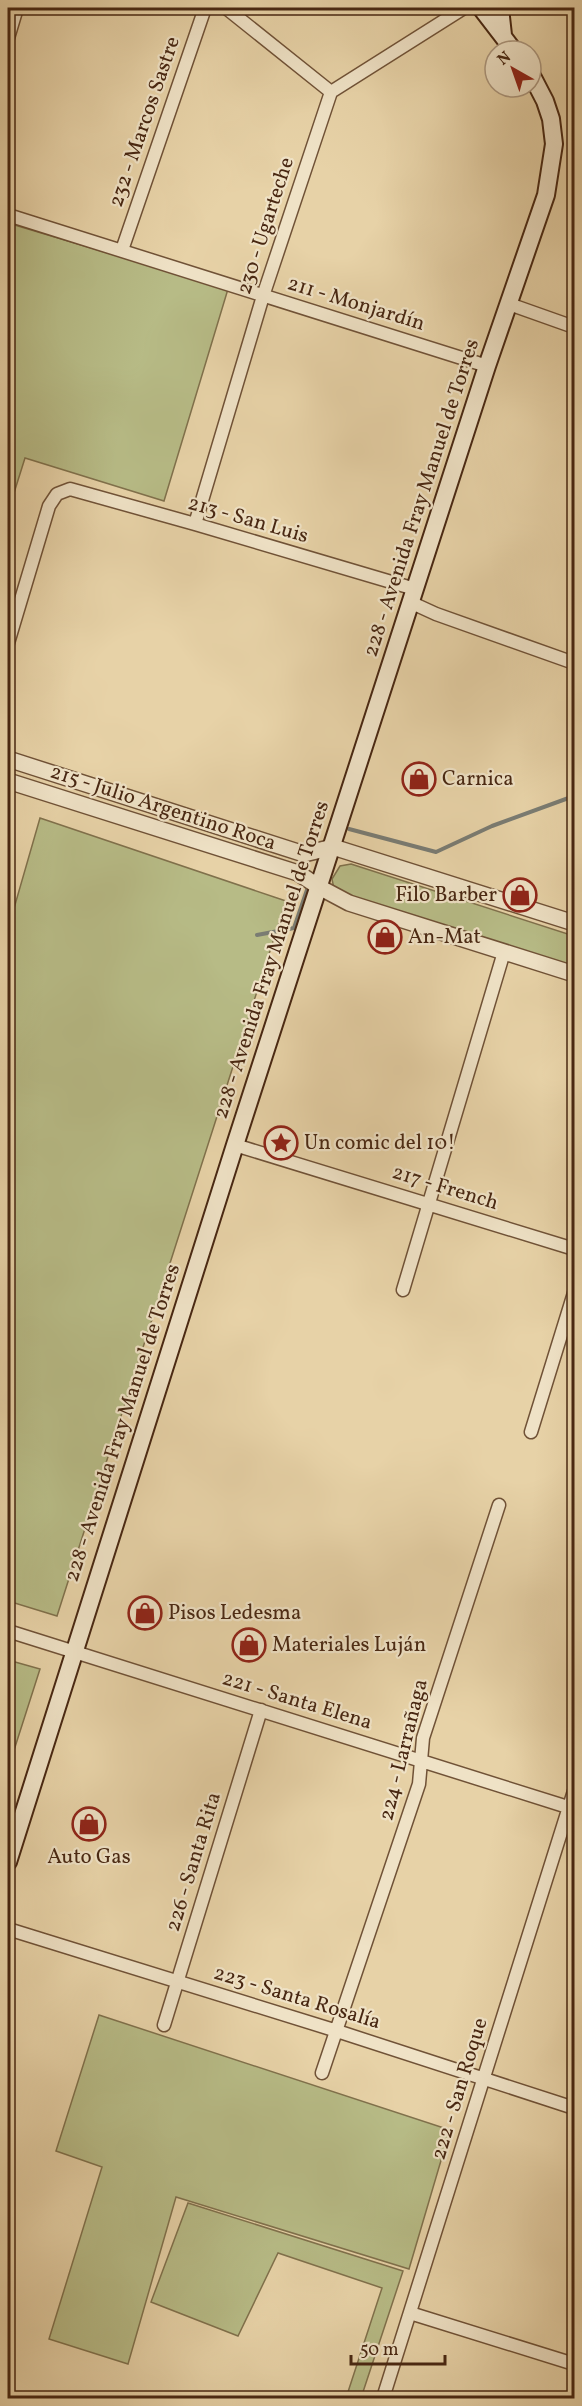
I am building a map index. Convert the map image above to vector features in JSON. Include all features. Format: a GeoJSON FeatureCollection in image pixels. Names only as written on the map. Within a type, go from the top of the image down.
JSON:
{"type":"FeatureCollection","features":[{"type":"Feature","properties":{"kind":"main road"},"geometry":{"type":"LineString","coordinates":[[482,8],[495,8]]}},
{"type":"Feature","properties":{"kind":"main road"},"geometry":{"type":"LineString","coordinates":[[482,8],[506,39]]}},
{"type":"Feature","properties":{"kind":"main road"},"geometry":{"type":"LineString","coordinates":[[500,8],[503,35]]}},
{"type":"Feature","properties":{"kind":"main road","name":"228 - Avenida Fray Manuel de Torres"},"geometry":{"type":"LineString","coordinates":[[8,1862],[235,1145],[550,177],[554,144],[551,119],[543,96]]}},
{"type":"Feature","properties":{"kind":"street"},"geometry":{"type":"LineString","coordinates":[[8,38],[17,8]]}},
{"type":"Feature","properties":{"kind":"street","name":"232 - Marcos Sastre"},"geometry":{"type":"LineString","coordinates":[[122,250],[205,8]]}},
{"type":"Feature","properties":{"kind":"street"},"geometry":{"type":"LineString","coordinates":[[226,8],[332,92],[464,8]]}},
{"type":"Feature","properties":{"kind":"street","name":"230 - Ugarteche"},"geometry":{"type":"LineString","coordinates":[[195,524],[263,296],[332,92]]}},
{"type":"Feature","properties":{"kind":"street","name":"211 - Monjardín"},"geometry":{"type":"LineString","coordinates":[[8,215],[487,366]]}},
{"type":"Feature","properties":{"kind":"street"},"geometry":{"type":"LineString","coordinates":[[509,304],[574,327]]}},
{"type":"Feature","properties":{"kind":"street","name":"213 - San Luis"},"geometry":{"type":"LineString","coordinates":[[8,643],[49,506],[57,494],[70,489],[195,524],[414,596],[436,614],[574,663]]}},
{"type":"Feature","properties":{"kind":"street","name":"215 - Julio Argentino Roca"},"geometry":{"type":"LineString","coordinates":[[8,759],[304,854],[333,847]]}},
{"type":"Feature","properties":{"kind":"street","name":"215 - Julio Argentino Roca"},"geometry":{"type":"LineString","coordinates":[[8,781],[298,873],[349,903],[574,974]]}},
{"type":"Feature","properties":{"kind":"street"},"geometry":{"type":"LineString","coordinates":[[333,847],[574,923]]}},
{"type":"Feature","properties":{"kind":"street"},"geometry":{"type":"LineString","coordinates":[[403,1290],[504,952]]}},
{"type":"Feature","properties":{"kind":"street","name":"217 - French"},"geometry":{"type":"LineString","coordinates":[[235,1145],[574,1249]]}},
{"type":"Feature","properties":{"kind":"street"},"geometry":{"type":"LineString","coordinates":[[531,1432],[574,1293]]}},
{"type":"Feature","properties":{"kind":"street","name":"224 - Larrañaga"},"geometry":{"type":"LineString","coordinates":[[322,2073],[338,2031],[419,1784],[423,1738],[499,1505]]}},
{"type":"Feature","properties":{"kind":"street","name":"221 - Santa Elena"},"geometry":{"type":"LineString","coordinates":[[8,1631],[572,1808]]}},
{"type":"Feature","properties":{"kind":"street","name":"226 - Santa Rita"},"geometry":{"type":"LineString","coordinates":[[164,2025],[261,1710]]}},
{"type":"Feature","properties":{"kind":"street","name":"222 - San Roque"},"geometry":{"type":"LineString","coordinates":[[383,2398],[572,1808],[574,1791]]}},
{"type":"Feature","properties":{"kind":"street","name":"223 - Santa Rosalía"},"geometry":{"type":"LineString","coordinates":[[8,1929],[338,2031],[574,2108]]}},
{"type":"Feature","properties":{"kind":"street"},"geometry":{"type":"LineString","coordinates":[[410,2313],[574,2364]]}},
{"type":"Feature","properties":{"kind":"green space"},"geometry":{"type":"Polygon","coordinates":[[[8,223],[228,289],[164,501],[25,458],[8,512],[8,223]]]}},
{"type":"Feature","properties":{"kind":"green space"},"geometry":{"type":"Polygon","coordinates":[[[40,818],[286,901],[57,1616],[8,1601],[8,929],[40,818]]]}},
{"type":"Feature","properties":{"kind":"green space"},"geometry":{"type":"Polygon","coordinates":[[[351,864],[574,936],[574,969],[346,897],[334,889],[332,879],[340,866],[351,864]]]}},
{"type":"Feature","properties":{"kind":"green space"},"geometry":{"type":"Polygon","coordinates":[[[8,1660],[40,1669],[8,1769],[8,1660]]]}},
{"type":"Feature","properties":{"kind":"green space"},"geometry":{"type":"Polygon","coordinates":[[[99,2015],[450,2130],[409,2269],[176,2197],[128,2364],[49,2339],[102,2167],[56,2151],[99,2015]]]}},
{"type":"Feature","properties":{"kind":"green space"},"geometry":{"type":"Polygon","coordinates":[[[188,2203],[403,2271],[361,2398],[346,2398],[382,2288],[278,2253],[238,2336],[151,2302],[188,2203]]]}},
{"type":"Feature","properties":{"kind":"waterway"},"geometry":{"type":"LineString","coordinates":[[349,829],[436,852],[492,826],[574,796]]}},
{"type":"Feature","properties":{"kind":"waterway"},"geometry":{"type":"LineString","coordinates":[[257,935],[294,928],[308,887]]}},
{"type":"Feature","properties":{"kind":"place","name":"Carnica"},"geometry":{"type":"Point","coordinates":[419,779]}},
{"type":"Feature","properties":{"kind":"place","name":"Filo Barber"},"geometry":{"type":"Point","coordinates":[520,895]}},
{"type":"Feature","properties":{"kind":"place","name":"An-Mat"},"geometry":{"type":"Point","coordinates":[385,937]}},
{"type":"Feature","properties":{"kind":"place","name":"Un comic del 10!"},"geometry":{"type":"Point","coordinates":[281,1143]}},
{"type":"Feature","properties":{"kind":"place","name":"Pisos Ledesma"},"geometry":{"type":"Point","coordinates":[145,1613]}},
{"type":"Feature","properties":{"kind":"place","name":"Materiales Luján"},"geometry":{"type":"Point","coordinates":[249,1645]}},
{"type":"Feature","properties":{"kind":"place","name":"Auto Gas"},"geometry":{"type":"Point","coordinates":[89,1824]}}]}
